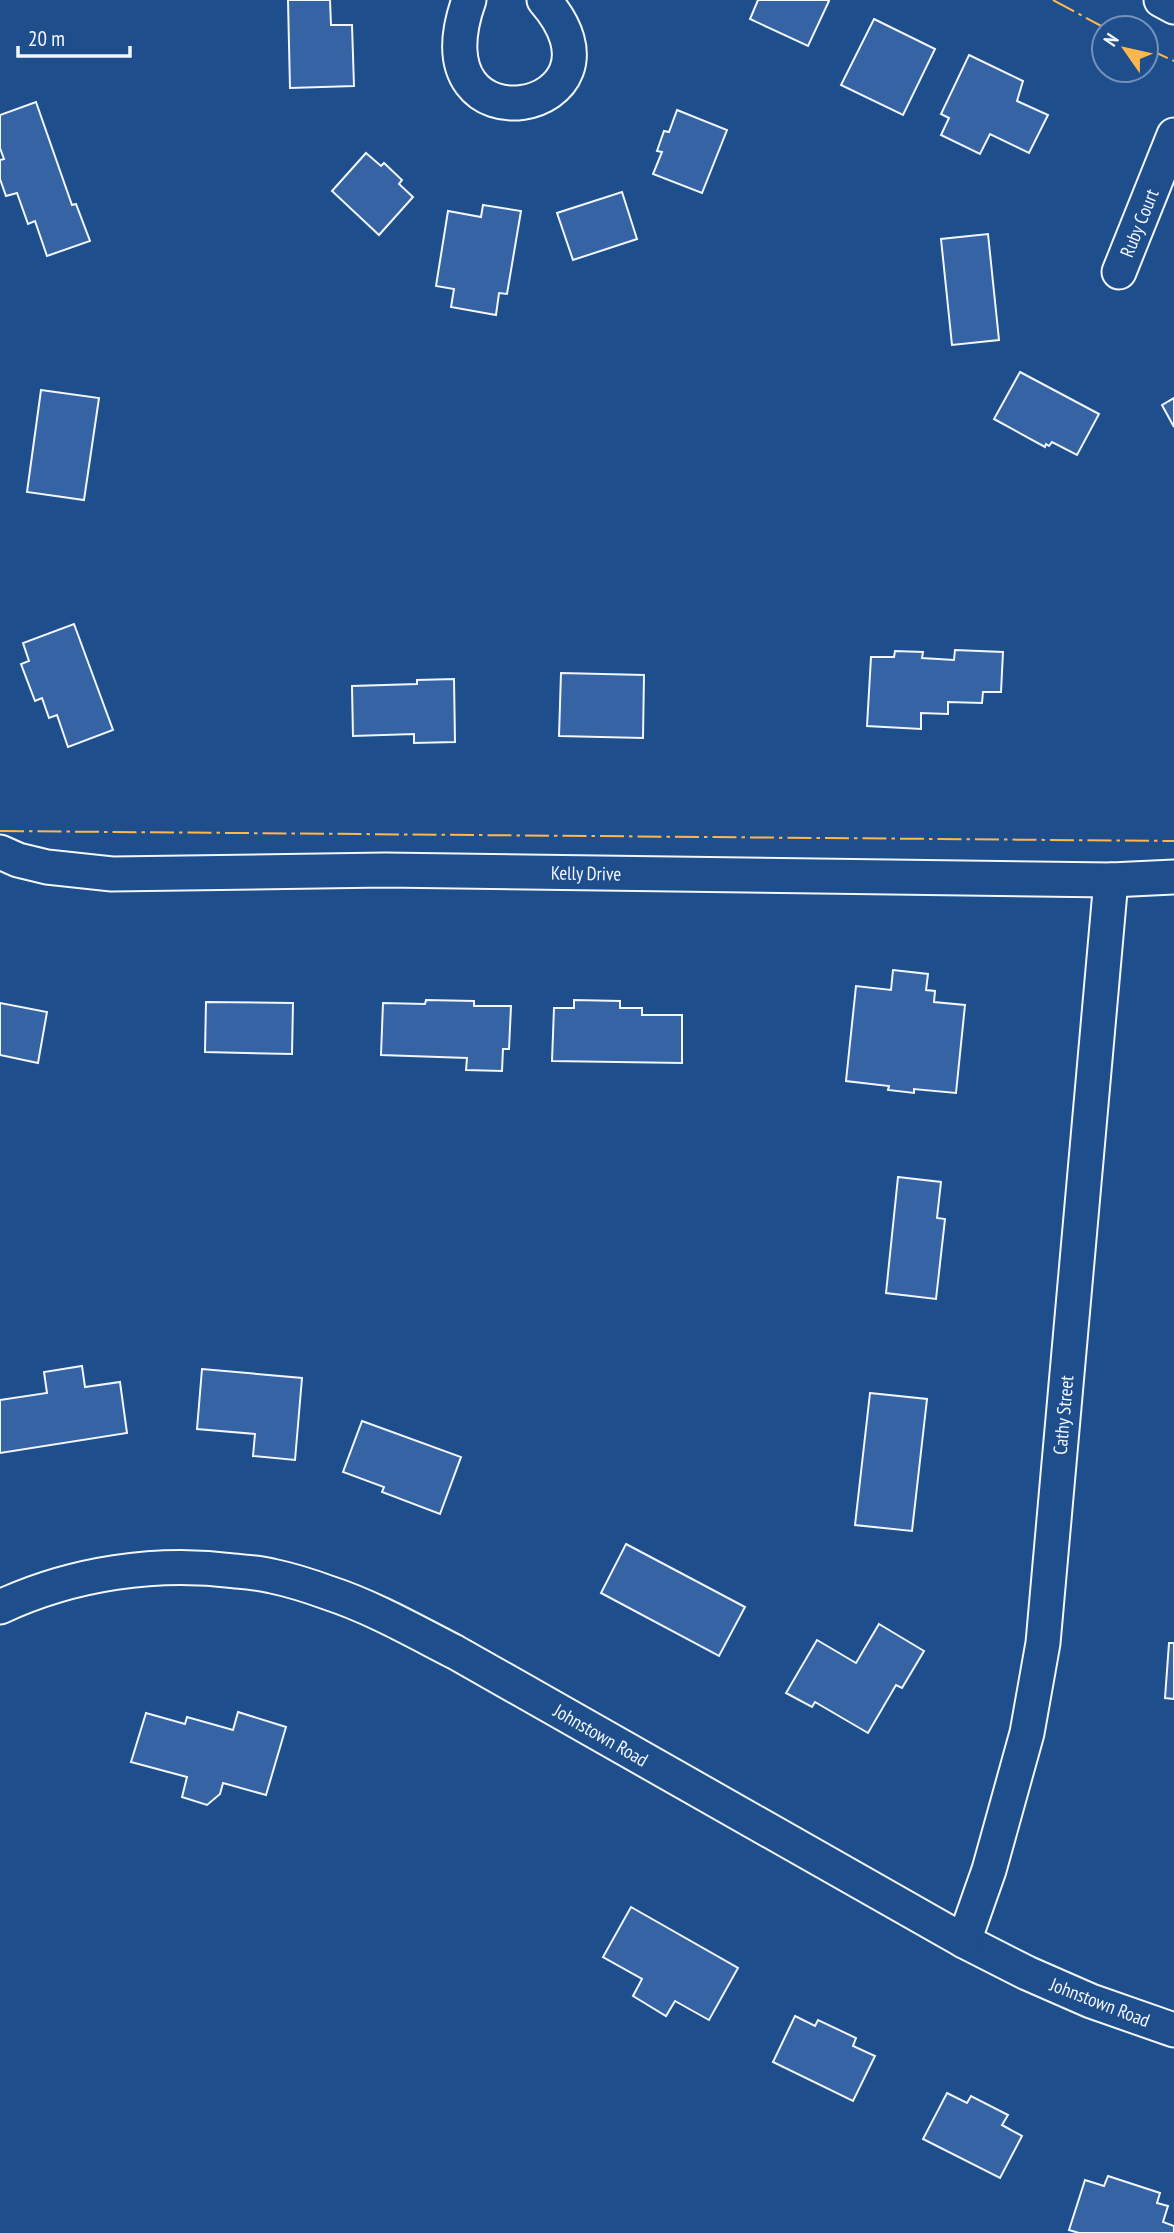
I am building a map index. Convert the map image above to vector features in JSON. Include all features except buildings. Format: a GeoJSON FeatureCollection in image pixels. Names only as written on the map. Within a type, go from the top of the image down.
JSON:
{"type":"FeatureCollection","features":[{"type":"Feature","properties":{"kind":"street"},"geometry":{"type":"LineString","coordinates":[[470,0],[462,20],[459,47],[465,73],[480,93],[502,103],[526,104],[547,94],[564,77],[569,55],[566,32],[555,12],[544,0]]}},
{"type":"Feature","properties":{"kind":"street"},"geometry":{"type":"LineString","coordinates":[[1161,0],[1174,6]]}},
{"type":"Feature","properties":{"kind":"street","name":"Ruby Court"},"geometry":{"type":"LineString","coordinates":[[1119,272],[1174,135]]}},
{"type":"Feature","properties":{"kind":"street","name":"Kelly Drive"},"geometry":{"type":"LineString","coordinates":[[0,852],[18,860],[47,867],[112,874],[385,870],[1111,880],[1174,877]]}},
{"type":"Feature","properties":{"kind":"street","name":"Cathy Street"},"geometry":{"type":"LineString","coordinates":[[964,1941],[989,1870],[1027,1733],[1043,1643],[1111,880]]}},
{"type":"Feature","properties":{"kind":"street","name":"Johnstown Road"},"geometry":{"type":"LineString","coordinates":[[0,1607],[23,1596],[83,1578],[145,1568],[208,1567],[270,1575],[331,1593],[393,1620],[454,1652],[964,1941],[1091,2001],[1174,2030]]}},
{"type":"Feature","properties":{"kind":"power"},"geometry":{"type":"LineString","coordinates":[[1053,0],[1090,20]]}},
{"type":"Feature","properties":{"kind":"power"},"geometry":{"type":"LineString","coordinates":[[1160,54],[1174,61]]}},
{"type":"Feature","properties":{"kind":"power"},"geometry":{"type":"LineString","coordinates":[[0,831],[1174,841]]}}]}
